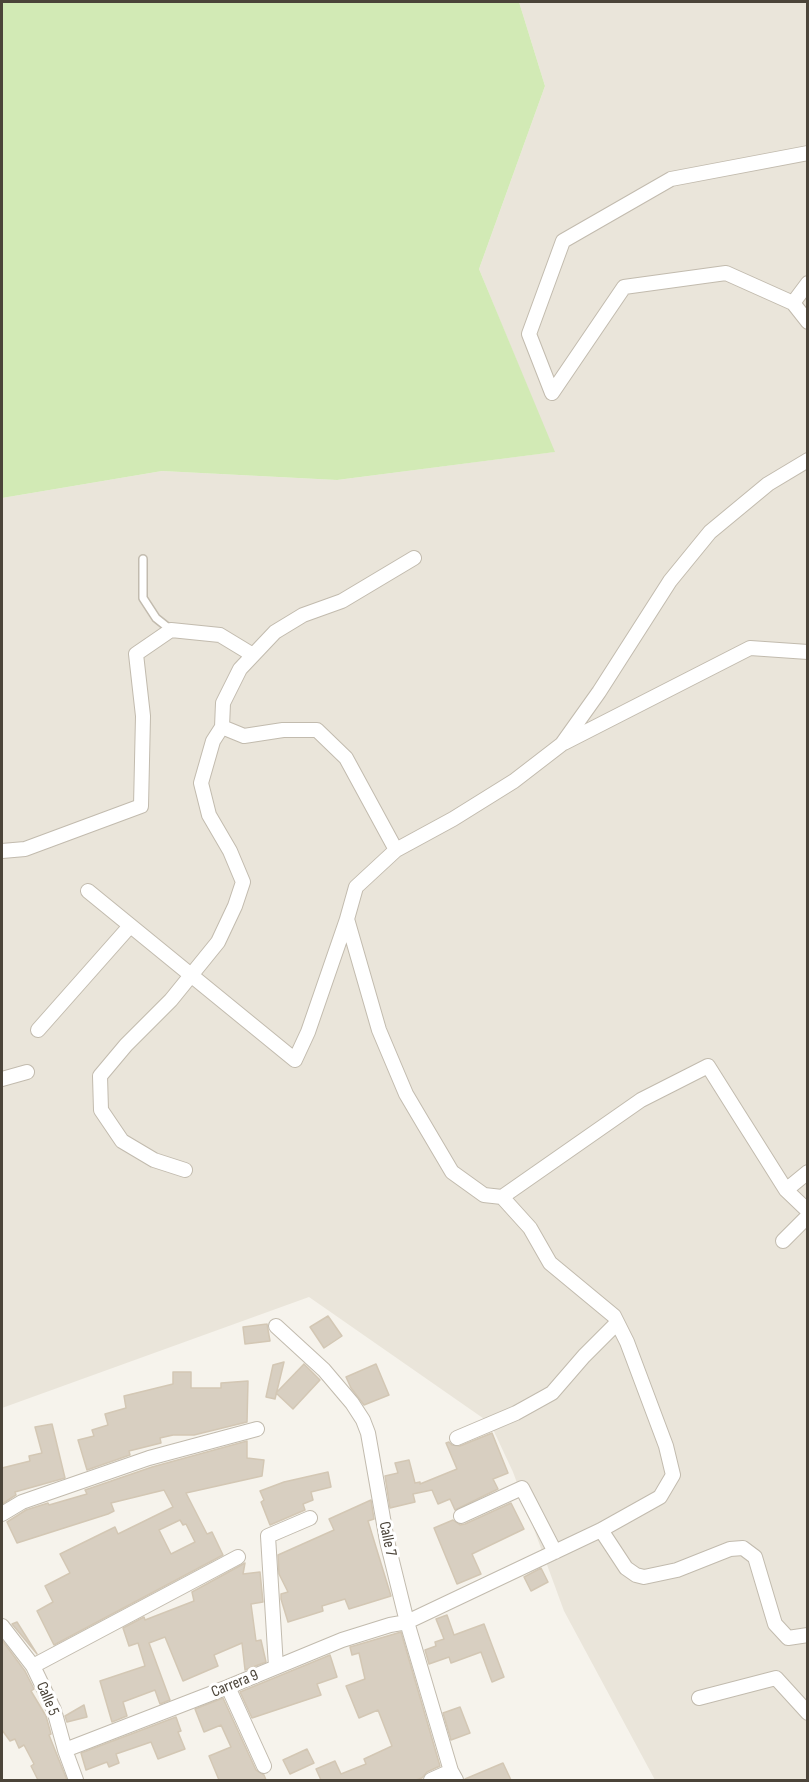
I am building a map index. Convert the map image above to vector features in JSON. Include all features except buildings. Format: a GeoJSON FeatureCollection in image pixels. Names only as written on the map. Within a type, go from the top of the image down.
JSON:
{"type":"FeatureCollection","features":[{"type":"Feature","properties":{"kind":"street"},"geometry":{"type":"LineString","coordinates":[[807,153],[672,179],[563,241],[529,334],[552,393],[624,287],[726,273],[793,303],[807,322]]}},
{"type":"Feature","properties":{"kind":"street"},"geometry":{"type":"LineString","coordinates":[[793,303],[807,283]]}},
{"type":"Feature","properties":{"kind":"street"},"geometry":{"type":"LineString","coordinates":[[562,744],[599,693],[670,581],[710,532],[768,484],[807,460]]}},
{"type":"Feature","properties":{"kind":"street"},"geometry":{"type":"LineString","coordinates":[[185,1170],[154,1160],[122,1141],[101,1110],[100,1076],[126,1045],[171,1000],[218,942],[235,906],[243,882],[230,851],[208,815],[201,783],[213,741],[222,727],[223,703],[240,669],[275,632],[303,615],[342,601],[414,558]]}},
{"type":"Feature","properties":{"kind":"street"},"geometry":{"type":"LineString","coordinates":[[2,851],[25,849],[141,806],[143,716],[136,654],[171,630],[220,635],[253,655]]}},
{"type":"Feature","properties":{"kind":"street"},"geometry":{"type":"LineString","coordinates":[[88,891],[295,1060],[308,1032],[356,888],[396,850],[453,819],[514,781],[562,744],[750,648],[807,652]]}},
{"type":"Feature","properties":{"kind":"street"},"geometry":{"type":"LineString","coordinates":[[222,727],[244,736],[283,730],[317,730],[346,758],[396,850]]}},
{"type":"Feature","properties":{"kind":"street"},"geometry":{"type":"LineString","coordinates":[[347,919],[379,1029],[406,1094],[452,1172],[484,1195],[502,1197],[641,1100],[708,1066],[786,1190],[807,1211]]}},
{"type":"Feature","properties":{"kind":"street"},"geometry":{"type":"LineString","coordinates":[[38,1029],[130,926]]}},
{"type":"Feature","properties":{"kind":"street"},"geometry":{"type":"LineString","coordinates":[[2,1079],[27,1072]]}},
{"type":"Feature","properties":{"kind":"street"},"geometry":{"type":"LineString","coordinates":[[786,1190],[807,1172]]}},
{"type":"Feature","properties":{"kind":"street"},"geometry":{"type":"LineString","coordinates":[[457,1438],[516,1413],[552,1393],[617,1323],[614,1316],[550,1263],[530,1228],[502,1197]]}},
{"type":"Feature","properties":{"kind":"street"},"geometry":{"type":"LineString","coordinates":[[783,1241],[807,1216]]}},
{"type":"Feature","properties":{"kind":"street","name":"Carrera 9"},"geometry":{"type":"LineString","coordinates":[[64,1750],[342,1640],[407,1622],[601,1530],[660,1497],[673,1475],[666,1446],[627,1342],[617,1323]]}},
{"type":"Feature","properties":{"kind":"street","name":"Calle 7"},"geometry":{"type":"LineString","coordinates":[[276,1326],[324,1370],[363,1420],[368,1433],[387,1541],[407,1622],[453,1776]]}},
{"type":"Feature","properties":{"kind":"street"},"geometry":{"type":"LineString","coordinates":[[2,1514],[22,1502],[149,1458],[257,1429]]}},
{"type":"Feature","properties":{"kind":"street"},"geometry":{"type":"LineString","coordinates":[[461,1516],[522,1488],[555,1552]]}},
{"type":"Feature","properties":{"kind":"street"},"geometry":{"type":"LineString","coordinates":[[276,1667],[268,1536],[310,1518]]}},
{"type":"Feature","properties":{"kind":"street"},"geometry":{"type":"LineString","coordinates":[[601,1530],[626,1568],[636,1575],[655,1576],[730,1549],[743,1548],[754,1557],[776,1624],[788,1638],[807,1635]]}},
{"type":"Feature","properties":{"kind":"street"},"geometry":{"type":"LineString","coordinates":[[33,1666],[238,1557]]}},
{"type":"Feature","properties":{"kind":"street","name":"Calle 5"},"geometry":{"type":"LineString","coordinates":[[2,1626],[33,1666],[54,1710],[64,1750],[76,1780]]}},
{"type":"Feature","properties":{"kind":"street"},"geometry":{"type":"LineString","coordinates":[[699,1698],[776,1678],[807,1713]]}},
{"type":"Feature","properties":{"kind":"street"},"geometry":{"type":"LineString","coordinates":[[228,1687],[264,1767]]}},
{"type":"Feature","properties":{"kind":"street"},"geometry":{"type":"LineString","coordinates":[[431,1780],[453,1776]]}},
{"type":"Feature","properties":{"kind":"lane"},"geometry":{"type":"LineString","coordinates":[[143,559],[143,598],[156,618],[171,630]]}},
{"type":"Feature","properties":{"kind":"shaded area"},"geometry":{"type":"Polygon","coordinates":[[[519,2],[807,2],[807,1780],[655,1780],[564,1611],[513,1472],[490,1423],[309,1297],[2,1408],[2,498],[162,471],[337,480],[554,452],[479,269],[545,86],[519,2]]]}},
{"type":"Feature","properties":{"kind":"green space"},"geometry":{"type":"Polygon","coordinates":[[[2,2],[519,2],[545,86],[479,269],[555,452],[337,480],[162,471],[2,498],[2,2]]]}}]}
